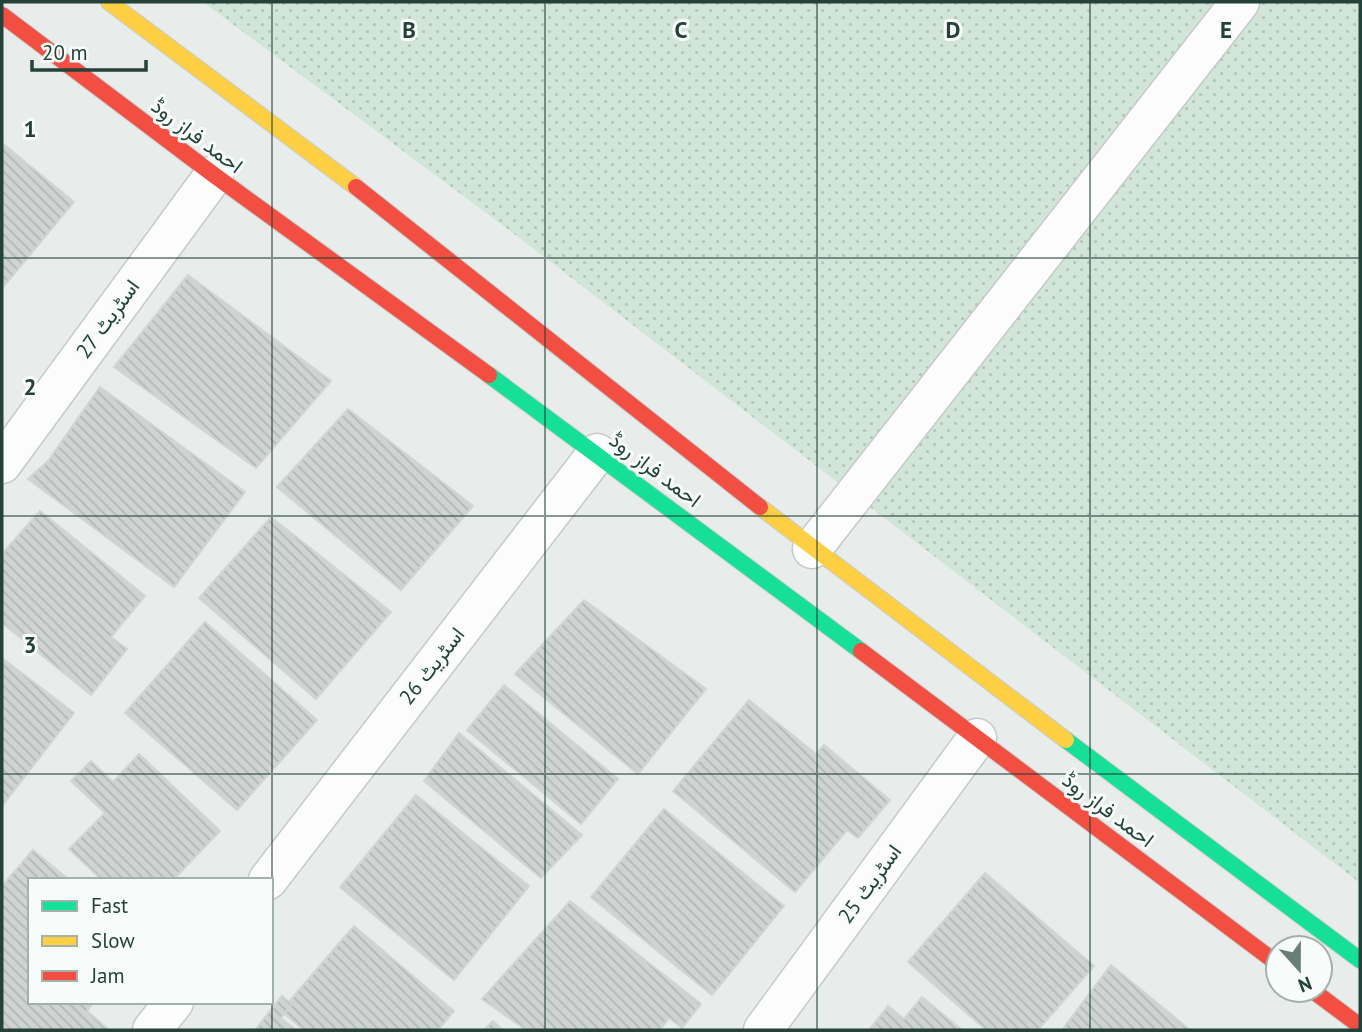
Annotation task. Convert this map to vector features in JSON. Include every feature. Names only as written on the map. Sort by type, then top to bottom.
[{"type":"main road","name":"احمد فراز روڈ","points":[[109,2],[369,197],[904,625],[1360,960]]},
{"type":"main road","name":"احمد فراز روڈ","points":[[2,15],[214,175],[879,657],[977,738],[1264,953]]},
{"type":"main road","points":[[1331,1004],[1360,1026]]},
{"type":"street","points":[[812,549],[1240,2]]},
{"type":"street","name":"اسٹریٹ 27","points":[[2,464],[214,175]]},
{"type":"street","name":"اسٹریٹ 26","points":[[270,878],[597,453]]},
{"type":"street","name":"اسٹریٹ 25","points":[[763,1030],[977,738]]},
{"type":"street","points":[[152,1030],[172,1004]]},
{"type":"green space","points":[[203,2],[1360,2],[1360,883],[509,230]]},
{"type":"building","points":[[2,143],[74,202],[4,286],[2,284]]},
{"type":"building","points":[[188,275],[331,381],[256,468],[114,367]]},
{"type":"building","points":[[100,387],[245,492],[174,587],[28,479],[48,461]]},
{"type":"building","points":[[348,409],[473,506],[401,590],[277,487]]},
{"type":"building","points":[[40,511],[145,596],[111,637],[127,649],[91,695],[2,623],[2,554]]},
{"type":"building","points":[[271,517],[391,612],[316,699],[199,598]]},
{"type":"building","points":[[584,600],[706,689],[638,774],[515,674]]},
{"type":"building","points":[[205,622],[317,720],[237,810],[125,713]]},
{"type":"building","points":[[2,658],[74,713],[2,806]]},
{"type":"building","points":[[504,685],[618,779],[581,824],[467,730]]},
{"type":"building","points":[[749,700],[816,754],[824,745],[890,800],[858,838],[847,830],[795,892],[673,791]]},
{"type":"building","points":[[459,733],[582,835],[541,878],[424,781]]},
{"type":"building","points":[[139,754],[220,831],[175,878],[100,878],[69,849],[105,813],[71,781],[91,761],[113,782]]},
{"type":"building","points":[[416,795],[529,886],[454,980],[340,887]]},
{"type":"building","points":[[664,809],[784,906],[712,995],[591,897]]},
{"type":"building","points":[[33,850],[67,878],[28,878],[28,1004],[92,1004],[87,1011],[109,1030],[2,1030],[2,886]]},
{"type":"building","points":[[985,873],[1094,966],[1038,1030],[986,1030],[908,962]]},
{"type":"building","points":[[570,901],[701,1004],[682,1028],[669,1018],[660,1030],[526,1030],[482,999]]},
{"type":"building","points":[[354,926],[454,1011],[438,1030],[304,1030],[281,1011]]},
{"type":"building","points":[[1111,965],[1190,1030],[1062,1030]]},
{"type":"building","points":[[282,996],[292,1004],[281,1018],[296,1030],[255,1030]]},
{"type":"building","points":[[922,997],[962,1030],[869,1030],[888,1006],[904,1019]]},
{"type":"building","points":[[493,1021],[503,1030],[484,1030]]},
{"type":"traffic: fast","points":[[489,375],[861,651]]},
{"type":"traffic: fast","points":[[1066,740],[1360,960]]},
{"type":"traffic: slow","points":[[109,2],[356,187]]},
{"type":"traffic: slow","points":[[760,507],[1066,740]]},
{"type":"traffic: jam","points":[[2,15],[214,175],[489,375]]},
{"type":"traffic: jam","points":[[356,187],[760,507]]},
{"type":"traffic: jam","points":[[861,651],[1264,953]]},
{"type":"traffic: jam","points":[[1331,1004],[1360,1026]]}]
